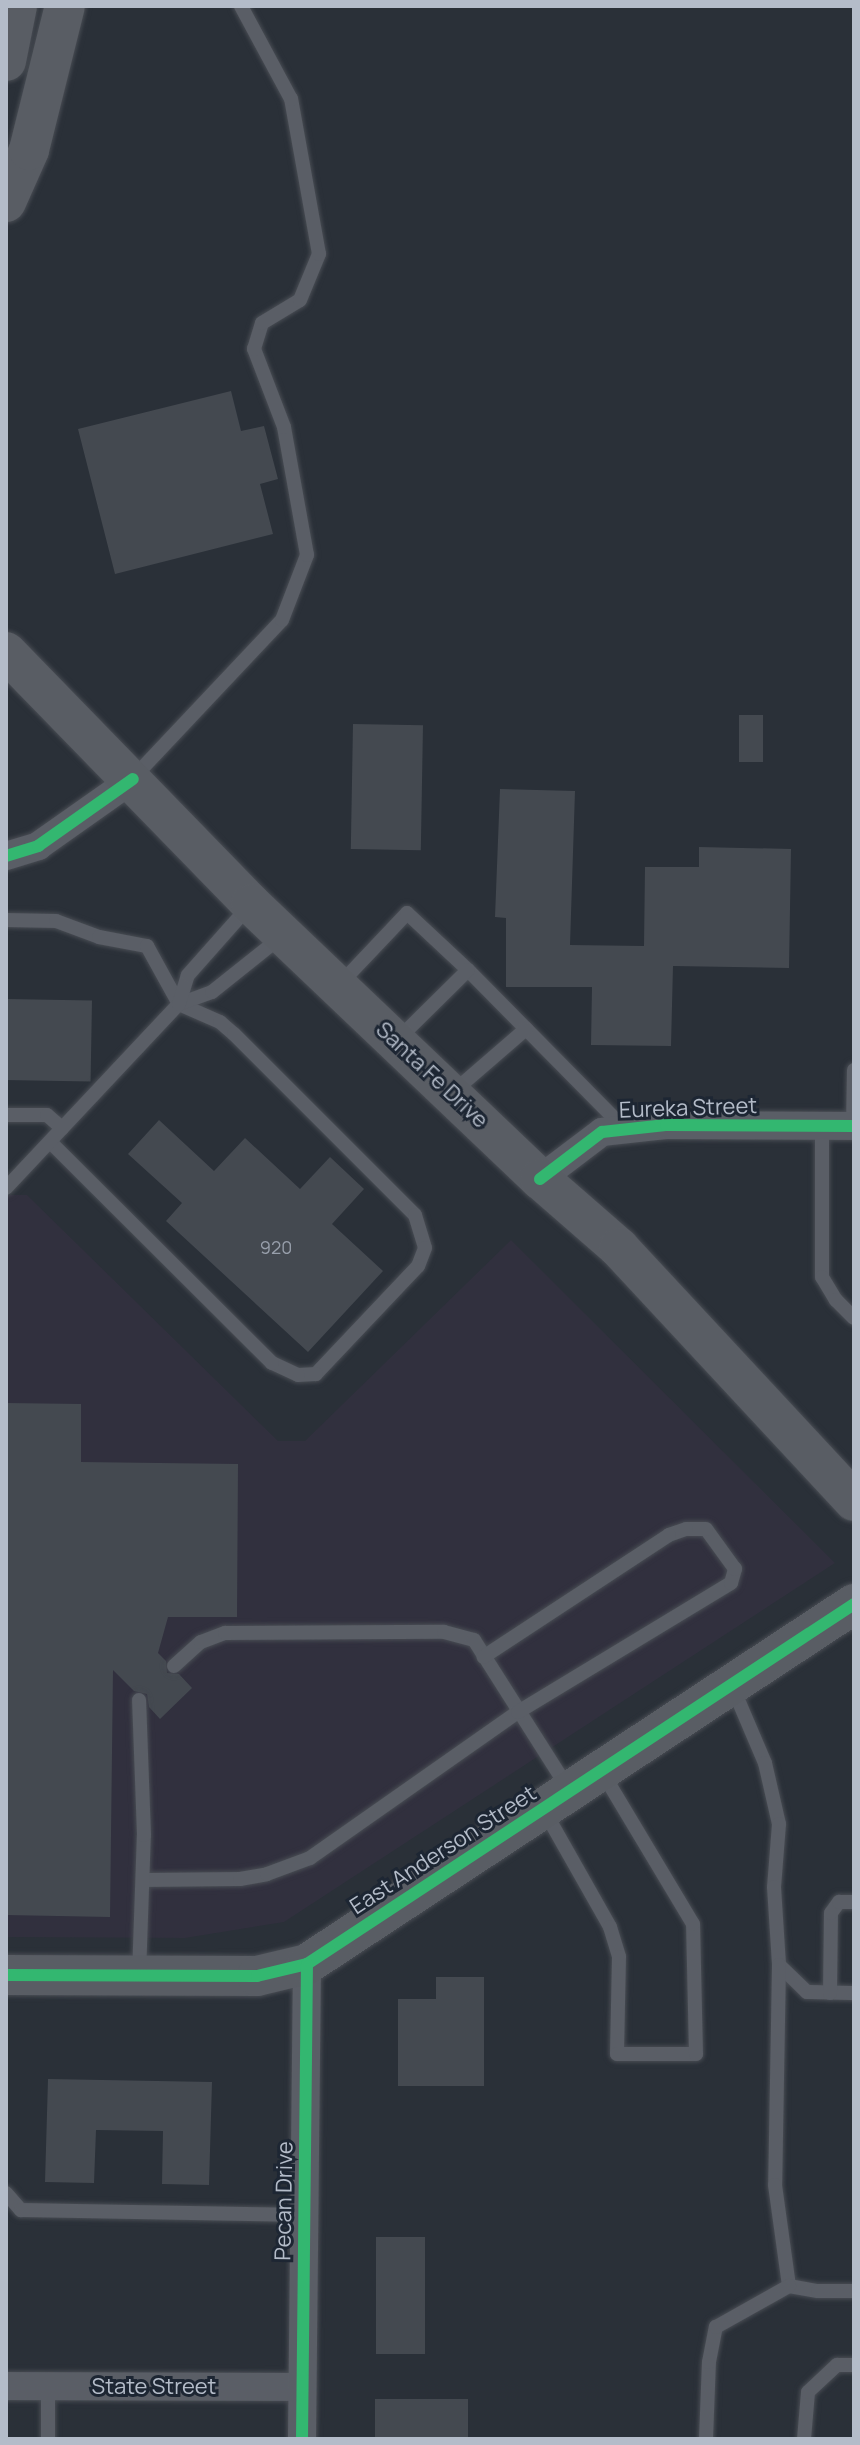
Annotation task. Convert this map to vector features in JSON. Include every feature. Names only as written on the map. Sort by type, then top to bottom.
[{"type":"main road","points":[[6,61],[17,6]]},
{"type":"main road","points":[[6,202],[29,150],[65,6]]},
{"type":"main road","name":"Santa Fe Drive","points":[[6,652],[133,779],[251,904],[540,1179],[619,1248],[847,1487]]},
{"type":"main road","name":"East Anderson Street","points":[[6,1975],[257,1976],[307,1964],[854,1604]]},
{"type":"street","points":[[6,856],[38,846],[133,779]]},
{"type":"street","name":"Eureka Street","points":[[540,1179],[602,1132],[666,1125],[853,1126]]},
{"type":"street","name":"Pecan Drive","points":[[302,2439],[307,1964]]},
{"type":"street","name":"State Street","points":[[6,2386],[302,2387]]},
{"type":"lane","points":[[133,779],[282,620],[307,555],[284,427],[254,349],[262,323],[300,300],[319,254],[291,99],[241,6]]},
{"type":"lane","points":[[6,1202],[6,1188],[179,1004],[188,975],[251,904]]},
{"type":"lane","points":[[338,986],[407,913],[468,970],[625,1129]]},
{"type":"lane","points":[[6,920],[56,921],[99,937],[147,946],[179,1004],[220,1022],[234,1034],[415,1215],[425,1248],[418,1266],[316,1374],[298,1375],[272,1363],[50,1142]]},
{"type":"lane","points":[[179,1004],[212,992],[283,935]]},
{"type":"lane","points":[[396,1041],[468,970]]},
{"type":"lane","points":[[451,1093],[526,1029]]},
{"type":"lane","points":[[853,1126],[854,1070]]},
{"type":"lane","points":[[6,1115],[47,1115],[62,1128]]},
{"type":"lane","points":[[822,1126],[822,1277],[836,1300],[854,1318]]},
{"type":"lane","points":[[143,1880],[240,1879],[267,1874],[310,1858],[518,1712],[731,1583],[735,1569],[706,1529],[686,1529],[669,1535],[483,1657]]},
{"type":"lane","points":[[174,1666],[201,1642],[225,1633],[444,1632],[474,1640],[571,1790],[693,1924],[696,2054],[617,2054],[619,1957],[571,1790]]},
{"type":"lane","points":[[731,1684],[765,1763],[779,1824],[774,1887],[779,1965],[775,2185],[789,2286]]},
{"type":"lane","points":[[139,1700],[143,1880],[139,1975]]},
{"type":"lane","points":[[830,1993],[831,1913],[839,1902],[854,1902]]},
{"type":"lane","points":[[779,1965],[807,1992],[854,1993]]},
{"type":"lane","points":[[6,2193],[21,2210],[304,2215]]},
{"type":"lane","points":[[706,2439],[709,2362],[716,2327],[789,2286],[854,2291]]},
{"type":"lane","points":[[804,2439],[808,2392],[837,2365],[854,2365]]},
{"type":"lane","points":[[48,2387],[48,2439]]},
{"type":"shaded area","points":[[6,1195],[27,1195],[278,1441],[305,1441],[511,1240],[835,1563],[284,1922],[185,1938],[6,1937]]},
{"type":"building","points":[[231,391],[241,431],[264,426],[278,479],[260,484],[273,534],[115,574],[78,429]]},
{"type":"building","points":[[739,715],[763,715],[763,762],[739,762]]},
{"type":"building","points":[[353,724],[423,725],[421,850],[351,849]]},
{"type":"building","points":[[500,789],[575,791],[570,945],[644,946],[645,867],[699,867],[699,847],[791,849],[789,968],[673,966],[671,1046],[591,1045],[592,987],[506,987],[506,918],[495,917]]},
{"type":"building","points":[[6,999],[92,1001],[91,1081],[6,1080]]},
{"type":"building","points":[[159,1120],[214,1171],[245,1138],[300,1189],[330,1157],[364,1189],[332,1224],[383,1271],[308,1352],[166,1221],[182,1203],[128,1154]]},
{"type":"building","points":[[6,1403],[81,1404],[81,1462],[238,1464],[237,1617],[168,1617],[158,1653],[166,1661],[167,1673],[179,1674],[192,1688],[160,1719],[149,1707],[147,1694],[134,1691],[113,1670],[110,1917],[6,1915]]},
{"type":"building","points":[[436,1977],[484,1977],[484,2086],[398,2086],[398,1999],[436,1999]]},
{"type":"building","points":[[48,2079],[212,2082],[209,2185],[162,2184],[163,2131],[96,2130],[94,2183],[45,2182]]},
{"type":"building","points":[[376,2237],[425,2237],[425,2354],[376,2354]]},
{"type":"building","points":[[375,2399],[468,2399],[468,2439],[375,2439]]},
{"type":"cycle path","points":[[6,856],[38,846],[133,779]]},
{"type":"cycle path","points":[[540,1179],[602,1132],[666,1125],[854,1126]]},
{"type":"cycle path","points":[[6,1975],[257,1976],[307,1964],[854,1604]]},
{"type":"cycle path","points":[[302,2439],[307,1964]]}]
